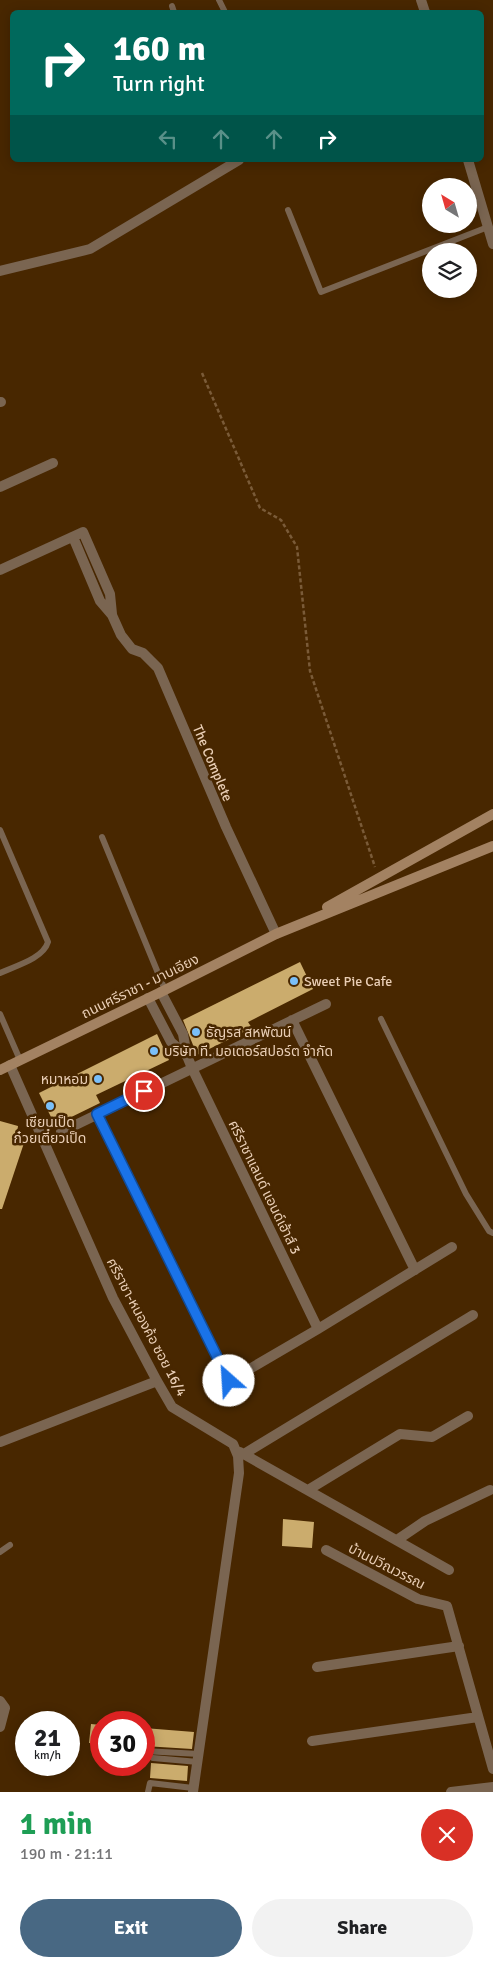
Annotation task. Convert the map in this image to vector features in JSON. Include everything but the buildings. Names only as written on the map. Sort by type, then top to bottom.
[{"type":"main road","name":"ถนนศรีราชา - มาบเอียง","points":[[291,927],[493,814]]},
{"type":"main road","name":"ถนนศรีราชา - มาบเอียง","points":[[0,1070],[291,927],[493,846]]},
{"type":"street","points":[[0,271],[90,249],[237,162]]},
{"type":"street","points":[[469,162],[493,244]]},
{"type":"street","points":[[0,487],[53,463]]},
{"type":"street","name":"The Complete","points":[[0,570],[84,532],[110,594],[112,615]]},
{"type":"street","name":"The Complete","points":[[73,537],[100,601],[112,615],[121,635],[132,649],[143,653],[158,668],[226,827],[276,934]]},
{"type":"street","name":"ศรีราชาแลนด์ แอนด์เฮ้าส์ 3","points":[[163,991],[183,1034],[187,1056],[192,1068],[318,1329]]},
{"type":"street","name":"ศรีราชาแลนด์ แอนด์เฮ้าส์ 3","points":[[148,998],[171,1042],[187,1056]]},
{"type":"street","points":[[61,1132],[326,1004]]},
{"type":"street","points":[[292,1020],[415,1270]]},
{"type":"street","name":"ศรีราชา-หนองค้อ ซอย 16/4","points":[[10,1065],[113,1298],[172,1407],[232,1444],[239,1452],[449,1570]]},
{"type":"street","points":[[97,1114],[229,1381],[452,1248]]},
{"type":"street","points":[[193,1790],[240,1473],[239,1452],[473,1315]]},
{"type":"street","points":[[0,1442],[157,1381]]},
{"type":"street","points":[[308,1490],[400,1434],[432,1437],[468,1416]]},
{"type":"street","points":[[397,1540],[424,1521],[490,1490]]},
{"type":"street","name":"บ้านปวีณวรรณ","points":[[326,1550],[418,1599],[447,1606],[493,1769]]},
{"type":"street","points":[[317,1667],[459,1646]]},
{"type":"street","points":[[0,1701],[5,1708],[0,1727]]},
{"type":"street","points":[[312,1741],[478,1717]]},
{"type":"street","points":[[451,1792],[493,1787]]},
{"type":"lane","points":[[288,210],[321,292],[488,227]]},
{"type":"lane","points":[[0,830],[48,942],[46,949],[36,956],[0,973]]},
{"type":"lane","points":[[102,838],[163,991]]},
{"type":"lane","points":[[0,1014],[20,1060]]},
{"type":"lane","points":[[381,1019],[466,1194],[489,1230],[493,1233]]},
{"type":"lane","points":[[0,1552],[10,1545]]},
{"type":"lane","points":[[155,1752],[198,1758]]},
{"type":"lane","points":[[155,1758],[198,1758]]},
{"type":"lane","points":[[148,1792],[150,1783],[193,1790]]},
{"type":"path","points":[[202,373],[260,508],[281,520],[297,547],[310,671],[378,878]]},
{"type":"place","name":"Sweet Pie Cafe","points":[[294,981]]},
{"type":"place","name":"ธัญรส สหพัฒน์","points":[[196,1032]]},
{"type":"place","name":"บริษัท ที. มอเตอร์สปอร์ต จำกัด","points":[[154,1051]]},
{"type":"place","name":"หมาหอม","points":[[98,1079]]},
{"type":"place","name":"เซียนเป็ด ก๋วยเตี๋ยวเป็ด","points":[[50,1106]]},
{"type":"route","points":[[144,1091],[97,1114],[229,1381]]}]
